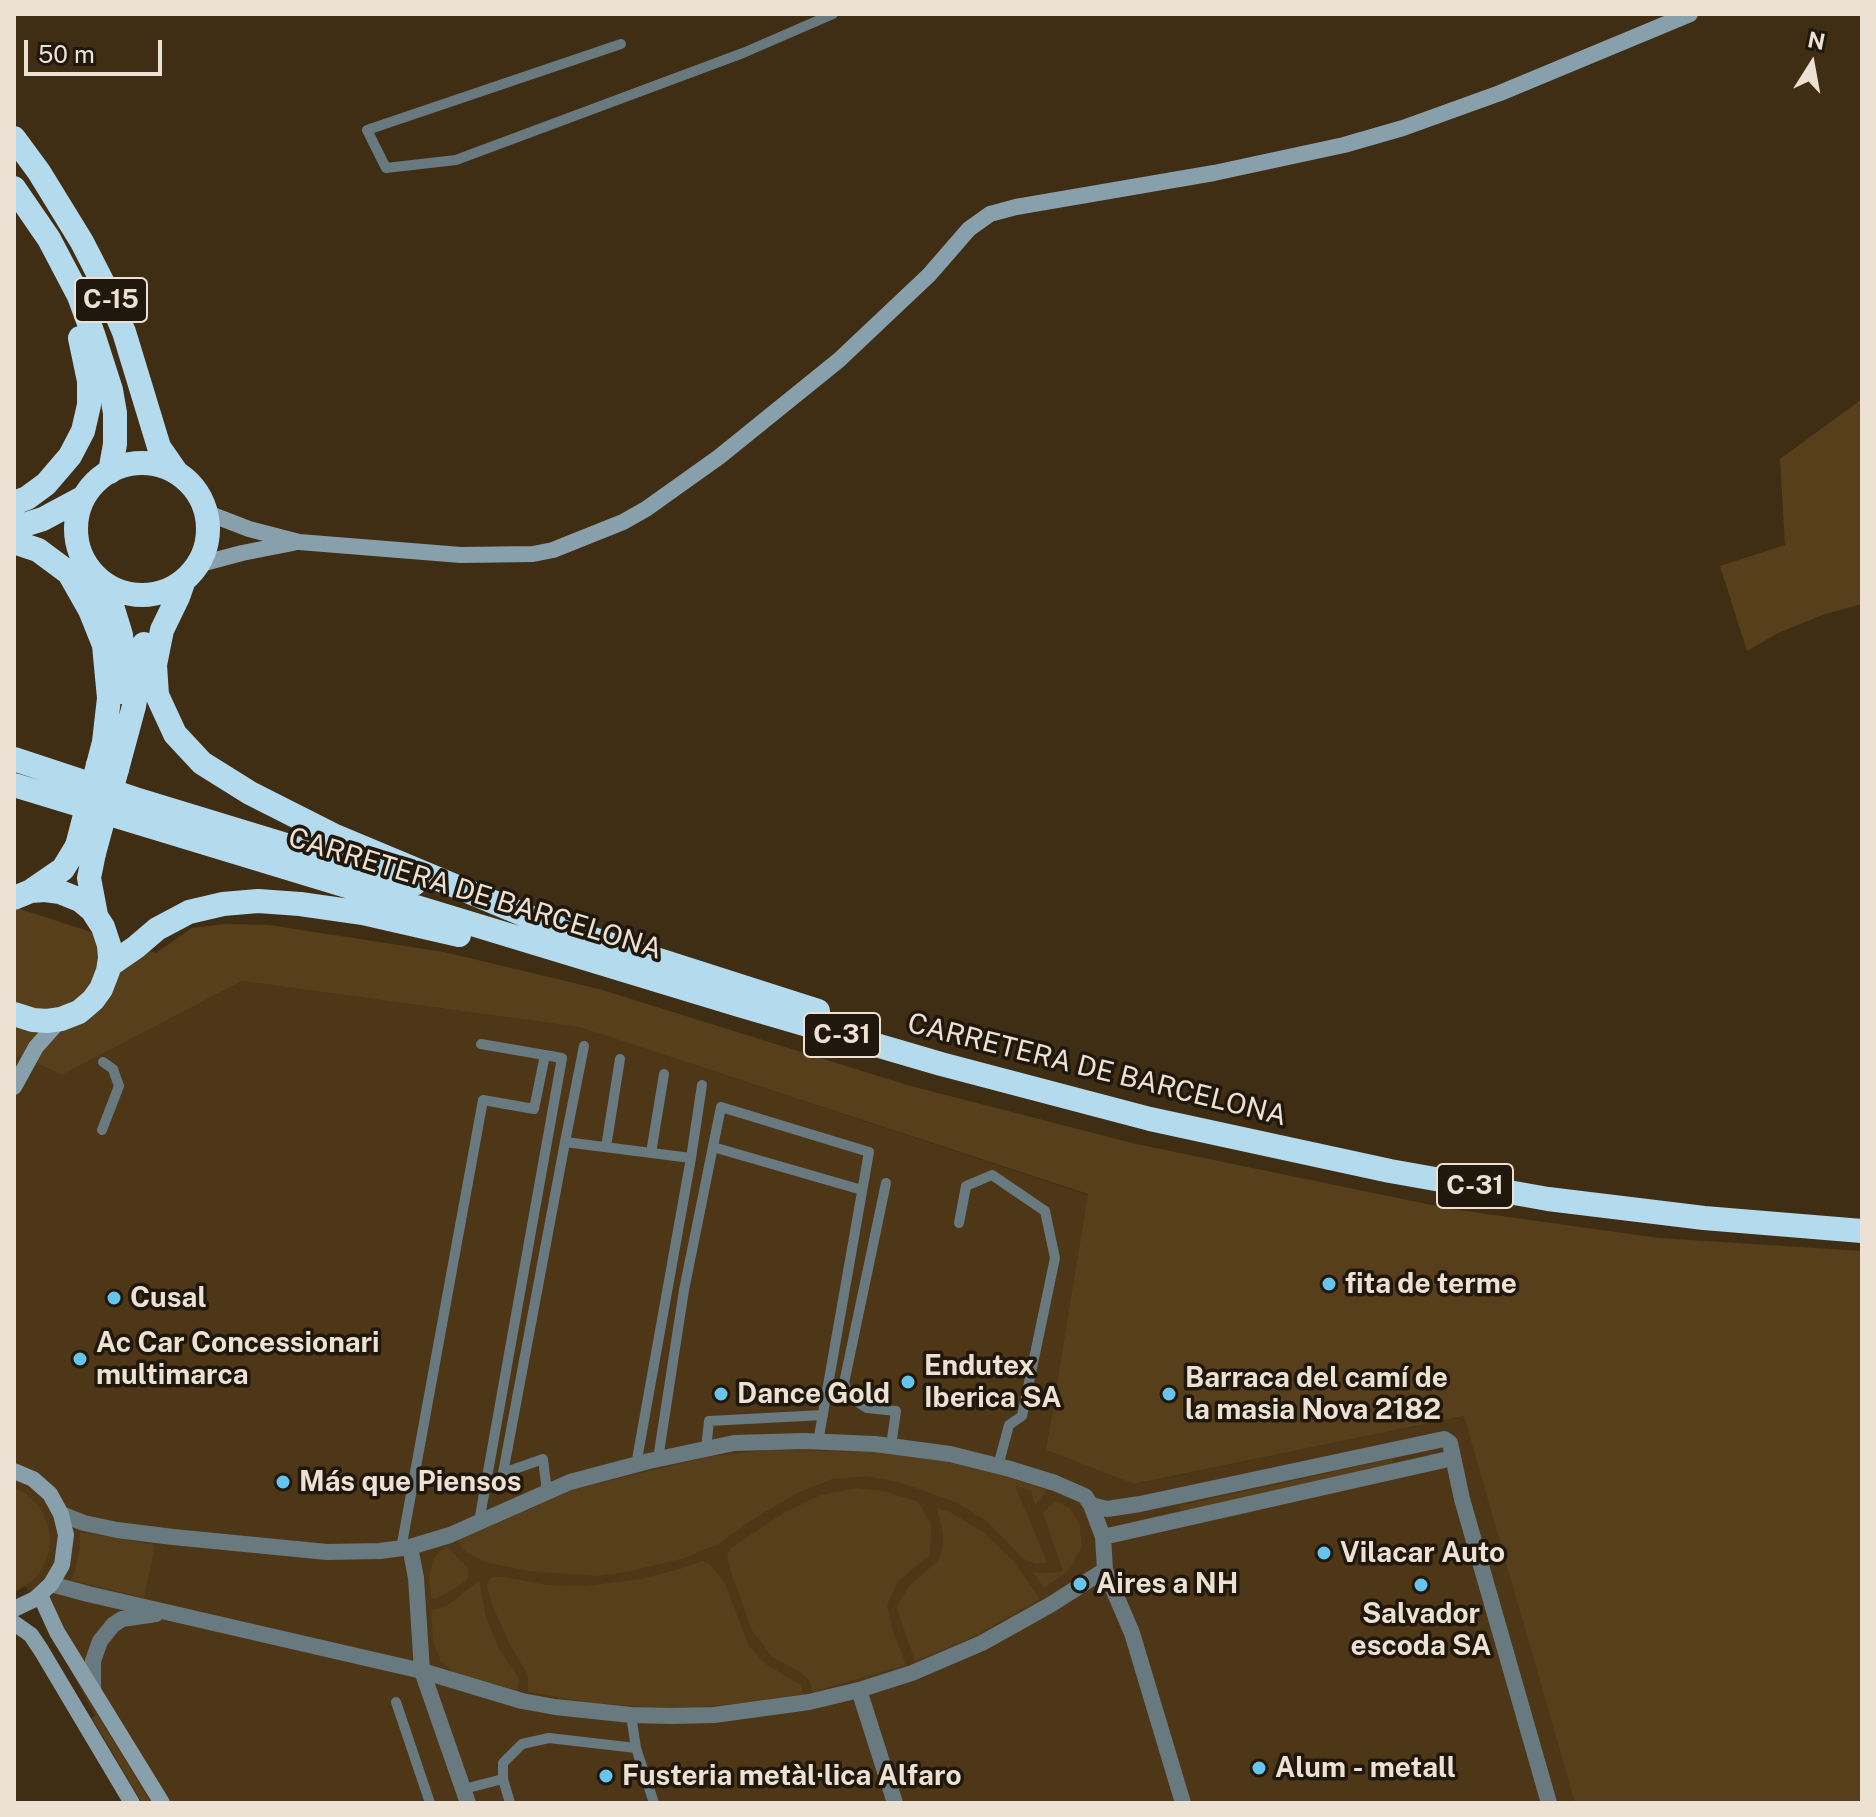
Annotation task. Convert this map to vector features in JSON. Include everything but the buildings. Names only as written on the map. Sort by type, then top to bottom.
[{"type":"highway","name":"C-15","points":[[14,138],[82,242],[104,285],[124,332],[159,447],[195,491],[205,512]]},
{"type":"highway","name":"C-15","points":[[14,188],[49,239],[79,296],[111,390],[115,444],[110,472]]},
{"type":"highway","points":[[14,503],[46,484],[70,456],[83,431],[89,405],[89,381],[79,332],[79,296]]},
{"type":"highway","points":[[14,1014],[40,1021],[61,1019],[79,1012],[93,1000],[104,983],[110,965],[108,939],[96,915],[85,849],[123,685],[123,656],[117,617],[99,579],[85,562],[77,539],[76,520],[84,497],[98,480],[110,472],[130,464],[145,463],[179,475]]},
{"type":"highway","points":[[14,525],[43,519],[84,497]]},
{"type":"highway","points":[[106,759],[134,706],[144,639],[150,620],[205,549],[205,512]]},
{"type":"highway","points":[[14,542],[38,550],[69,573],[90,610],[104,645],[108,678],[106,759]]},
{"type":"highway","points":[[99,579],[114,589],[148,595],[182,578]]},
{"type":"highway","points":[[182,578],[178,597],[162,630],[155,665],[157,695],[175,734],[202,763],[250,793],[333,835],[546,924],[873,1028],[1133,1103],[1140,1117]]},
{"type":"highway","points":[[14,759],[455,897],[517,912]]},
{"type":"highway","name":"CARRETERA DE BARCELONA","points":[[14,785],[941,1064],[1140,1117],[1390,1171],[1548,1199],[1704,1218],[1862,1231]]},
{"type":"highway","points":[[22,894],[63,869],[85,849]]},
{"type":"highway","points":[[22,894],[45,890],[67,894],[80,900],[96,915]]},
{"type":"highway","points":[[110,965],[157,929],[189,912],[223,904],[258,901],[363,913],[522,951],[545,946]]},
{"type":"street","points":[[205,512],[249,529],[299,542],[461,555],[533,554],[553,550],[621,523],[719,457],[839,360],[929,275],[969,229],[990,214],[1214,173],[1344,145],[1403,128],[1500,93],[1690,14]]},
{"type":"street","points":[[182,578],[242,553],[299,542]]},
{"type":"street","points":[[14,1087],[36,1047],[61,1019]]},
{"type":"street","points":[[1091,1505],[1107,1509],[1140,1504],[1444,1439],[1450,1443],[1462,1499],[1549,1803]]},
{"type":"street","points":[[61,1514],[117,1530],[233,1544],[327,1552],[380,1551],[406,1548],[450,1535],[570,1482],[734,1443],[818,1442],[891,1446],[950,1454],[998,1466],[1055,1483],[1085,1496],[1091,1505],[1103,1537],[1105,1570],[1132,1633],[1183,1803]]},
{"type":"street","points":[[1103,1537],[1453,1458]]},
{"type":"street","points":[[14,1471],[45,1488],[61,1514],[66,1535],[62,1565],[46,1590],[14,1609]]},
{"type":"street","points":[[406,1548],[416,1578],[422,1671],[466,1796]]},
{"type":"street","points":[[46,1590],[78,1592],[422,1671],[522,1701],[631,1715],[714,1715],[809,1702],[912,1673],[982,1643],[1105,1570]]},
{"type":"street","points":[[46,1590],[57,1632],[162,1803]]},
{"type":"street","points":[[93,1690],[93,1661],[100,1641],[113,1625],[122,1619],[166,1612]]},
{"type":"street","points":[[14,1623],[31,1635],[41,1650],[132,1803]]},
{"type":"street","points":[[859,1690],[895,1803]]},
{"type":"lane","points":[[621,44],[367,130],[386,168],[456,160],[743,53],[833,14]]},
{"type":"lane","points":[[479,1522],[562,1058],[481,1044]]},
{"type":"lane","points":[[547,1492],[543,1459],[503,1473],[584,1046]]},
{"type":"lane","points":[[406,1548],[483,1100],[534,1109],[545,1055]]},
{"type":"lane","points":[[606,1147],[620,1059]]},
{"type":"lane","points":[[102,1130],[119,1086],[113,1069],[103,1062]]},
{"type":"lane","points":[[651,1153],[664,1074]]},
{"type":"lane","points":[[636,1465],[702,1085]]},
{"type":"lane","points":[[658,1459],[684,1290],[721,1107],[869,1152],[818,1442]]},
{"type":"lane","points":[[565,1142],[691,1158]]},
{"type":"lane","points":[[713,1147],[862,1190]]},
{"type":"lane","points":[[959,1223],[966,1186],[992,1175],[1045,1211],[1055,1258],[1022,1416],[1009,1425],[998,1466]]},
{"type":"lane","points":[[886,1183],[844,1383],[850,1397],[867,1408],[896,1411],[891,1446]]},
{"type":"lane","points":[[706,1449],[709,1421],[823,1415]]},
{"type":"lane","points":[[396,1702],[430,1803]]},
{"type":"lane","points":[[631,1715],[636,1748],[654,1803]]},
{"type":"lane","points":[[510,1803],[503,1779],[503,1763],[522,1744],[549,1738],[636,1748]]},
{"type":"lane","points":[[466,1796],[503,1779]]},
{"type":"shaded area","points":[[1862,399],[1862,604],[1825,614],[1778,633],[1747,651],[1720,566],[1785,545],[1780,459]]},
{"type":"shaded area","points":[[14,907],[156,953],[192,928],[225,924],[269,925],[444,952],[599,989],[907,1085],[1136,1144],[1451,1209],[1659,1238],[1862,1251],[1862,1803],[1575,1803],[1464,1416],[1134,1484],[1046,1450],[1088,1194],[579,1027],[242,981],[62,1075],[19,1055],[14,1063]]},
{"type":"shaded area","points":[[242,981],[579,1027],[1088,1195],[1046,1450],[1135,1484],[1465,1416],[1575,1803],[147,1803],[94,1714],[14,1565],[14,1053],[62,1075]]},
{"type":"shaded area","points":[[768,1450],[876,1452],[947,1462],[1047,1490],[1035,1505],[1031,1490],[1015,1486],[1047,1562],[1036,1564],[1022,1558],[987,1521],[955,1502],[902,1483],[867,1476],[832,1479],[800,1492],[761,1514],[718,1544],[685,1558],[626,1572],[596,1576],[529,1571],[488,1563],[466,1552],[457,1541],[575,1489],[707,1457]]},
{"type":"shaded area","points":[[1392,1459],[1393,1464],[1181,1511],[1179,1506]]},
{"type":"shaded area","points":[[14,1488],[36,1503],[43,1513],[50,1539],[45,1563],[38,1575],[14,1592]]},
{"type":"shaded area","points":[[856,1488],[883,1491],[917,1501],[931,1523],[930,1555],[898,1581],[887,1605],[893,1632],[906,1665],[812,1692],[810,1681],[771,1656],[752,1630],[727,1555],[731,1548],[782,1514],[821,1495]]},
{"type":"shaded area","points":[[1055,1501],[1070,1508],[1080,1525],[1082,1547],[1067,1572],[1044,1588],[1034,1573],[1063,1571],[1043,1513]]},
{"type":"shaded area","points":[[937,1508],[982,1531],[1013,1561],[1040,1599],[971,1638],[915,1661],[896,1606],[911,1584],[939,1560],[943,1533]]},
{"type":"shaded area","points":[[80,1532],[155,1545],[144,1598],[71,1580],[80,1547]]},
{"type":"shaded area","points":[[447,1546],[469,1569],[468,1579],[437,1598],[431,1598],[429,1578],[433,1560]]},
{"type":"shaded area","points":[[702,1561],[710,1564],[725,1584],[749,1646],[764,1663],[801,1685],[803,1694],[678,1709],[591,1703],[528,1692],[528,1675],[494,1609],[487,1586],[492,1577],[547,1585],[585,1586],[641,1579]]},
{"type":"shaded area","points":[[479,1581],[486,1617],[499,1649],[519,1679],[517,1690],[454,1673],[441,1661],[433,1641],[431,1610],[445,1607]]},
{"type":"shaded area","points":[[97,1715],[151,1803],[142,1803],[92,1718]]},
{"type":"place","name":"fita de terme","points":[[1329,1284]]},
{"type":"place","name":"Cusal","points":[[114,1298]]},
{"type":"place","name":"Ac Car Concessionari multimarca","points":[[80,1359]]},
{"type":"place","name":"Endutex Iberica SA","points":[[908,1382]]},
{"type":"place","name":"Dance Gold","points":[[721,1394]]},
{"type":"place","name":"Barraca del camí de la masia Nova 2182","points":[[1169,1394]]},
{"type":"place","name":"Más que Piensos","points":[[283,1482]]},
{"type":"place","name":"Vilacar Auto","points":[[1324,1553]]},
{"type":"place","name":"Aires a NH","points":[[1080,1584]]},
{"type":"place","name":"Salvador escoda SA","points":[[1421,1585]]},
{"type":"place","name":"Alum - metall","points":[[1259,1768]]},
{"type":"place","name":"Fusteria metàl·lica Alfaro","points":[[606,1776]]}]
